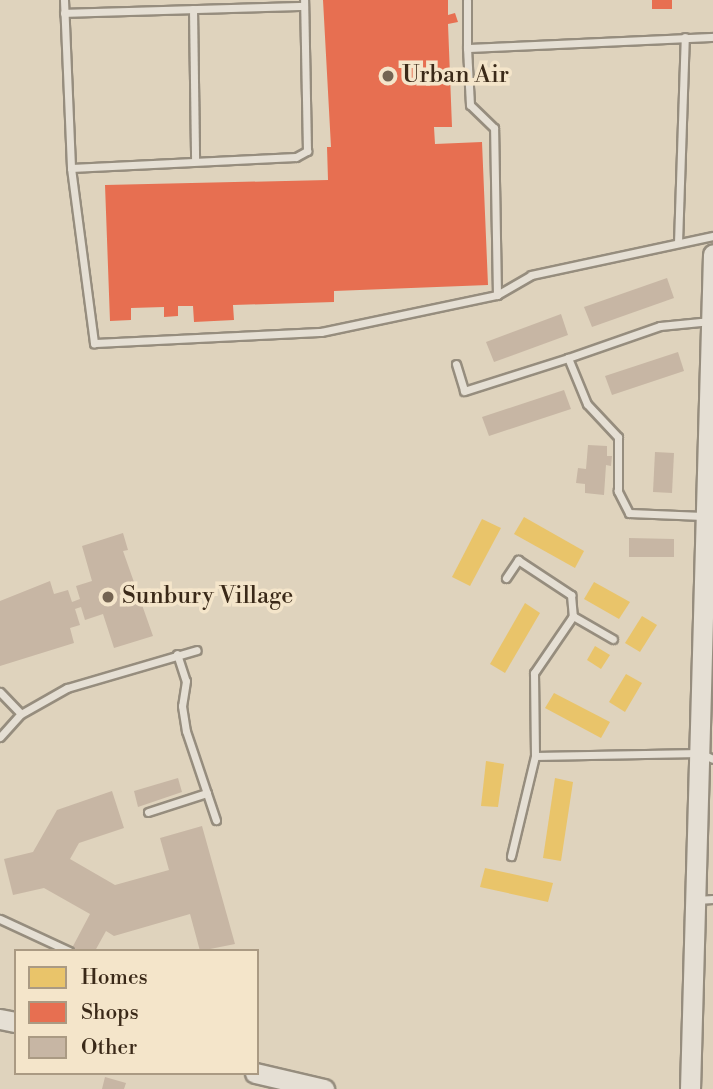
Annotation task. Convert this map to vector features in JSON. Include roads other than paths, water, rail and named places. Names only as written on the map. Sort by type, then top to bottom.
[{"type":"main road","points":[[690,1089],[704,900],[707,516],[713,254]]},
{"type":"main road","points":[[259,1074],[324,1089]]},
{"type":"lane","points":[[64,0],[71,167],[94,342],[321,332],[497,295],[531,275],[713,236]]},
{"type":"lane","points":[[467,0],[470,105],[494,128],[497,295]]},
{"type":"lane","points":[[64,13],[304,3],[310,142],[307,151],[296,157],[71,167]]},
{"type":"lane","points":[[193,9],[195,160]]},
{"type":"lane","points":[[678,243],[685,37]]},
{"type":"lane","points":[[467,48],[713,37]]},
{"type":"lane","points":[[456,364],[464,391],[660,326],[711,321]]},
{"type":"lane","points":[[568,358],[587,404],[618,437],[618,491],[629,513],[707,516]]},
{"type":"lane","points":[[506,578],[517,560],[572,596],[573,616],[534,673],[535,756],[511,856]]},
{"type":"lane","points":[[573,616],[614,639]]},
{"type":"lane","points":[[0,737],[21,714],[67,688],[197,650]]},
{"type":"lane","points":[[177,654],[186,681],[181,706],[186,731],[216,820]]},
{"type":"lane","points":[[0,692],[21,714]]},
{"type":"lane","points":[[535,756],[707,756]]},
{"type":"lane","points":[[148,812],[207,793]]},
{"type":"lane","points":[[0,919],[65,949]]},
{"type":"place","name":"Urban Air","points":[[388,76]]},
{"type":"place","name":"Sunbury Village","points":[[108,597]]}]
